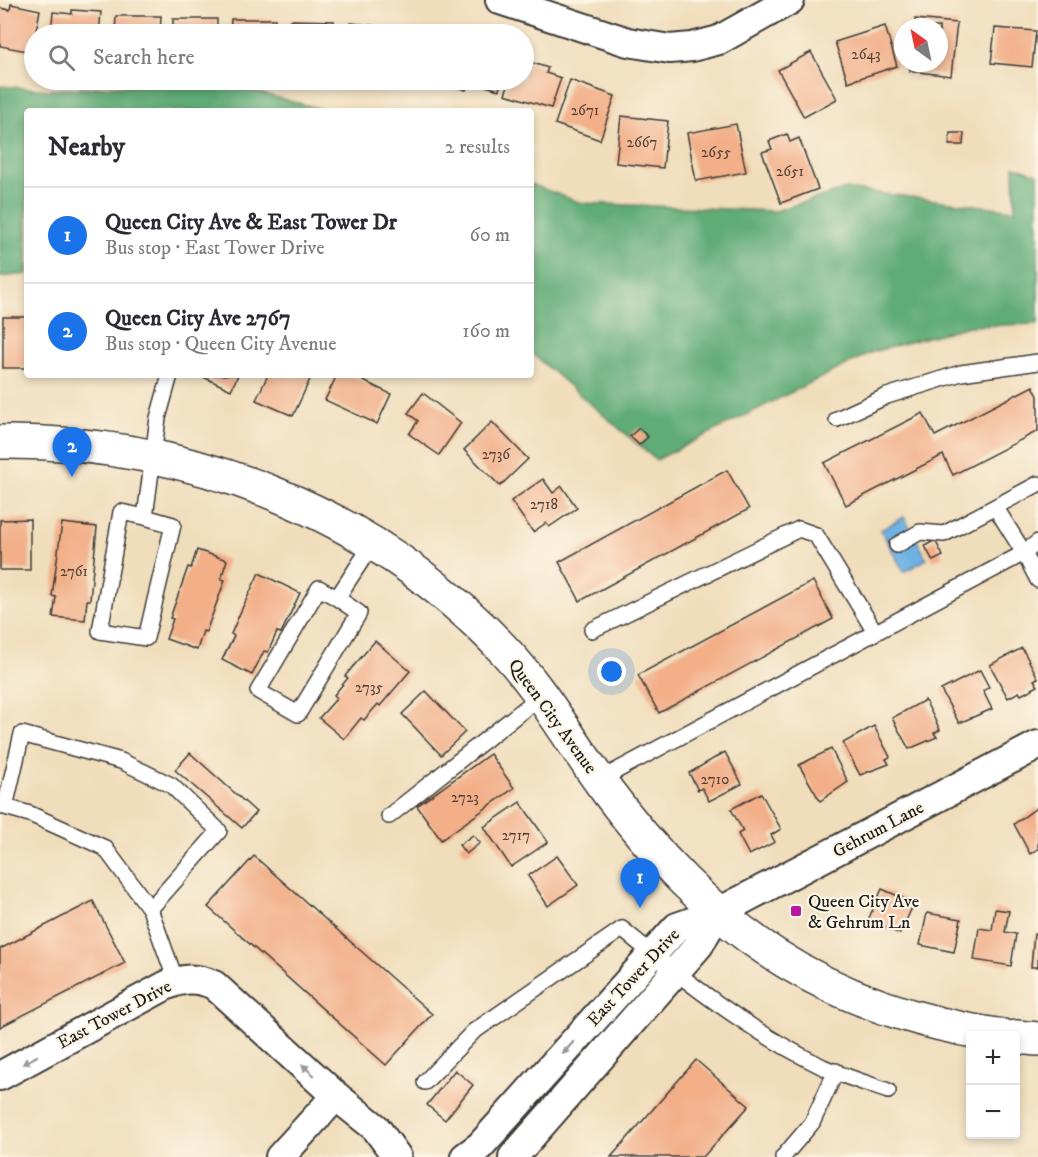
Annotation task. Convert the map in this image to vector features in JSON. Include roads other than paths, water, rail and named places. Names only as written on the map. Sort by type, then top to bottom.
[{"type":"main road","name":"Queen City Avenue","points":[[0,442],[59,443],[126,450],[154,456],[248,482],[291,500],[373,543],[421,574],[465,611],[506,652],[542,695],[599,780],[638,831],[685,884],[751,941],[832,988],[904,1013],[984,1031]]},
{"type":"main road","points":[[1020,1037],[1038,1039]]},
{"type":"street","points":[[500,0],[628,42],[670,49],[692,47],[719,40],[790,0]]},
{"type":"street","name":"Gehrum Lane","points":[[717,913],[1038,745]]},
{"type":"street","name":"East Tower Drive","points":[[465,1157],[480,1146],[677,927],[717,913]]},
{"type":"street","name":"East Tower Drive","points":[[513,1157],[699,945],[717,913]]},
{"type":"street","name":"East Tower Drive","points":[[0,1076],[176,981],[196,979],[214,985],[336,1096],[376,1128],[397,1157]]},
{"type":"street","points":[[280,1157],[336,1096]]},
{"type":"lane","points":[[837,419],[887,396],[962,373],[1038,362]]},
{"type":"lane","points":[[145,518],[158,418],[169,378]]},
{"type":"lane","points":[[897,545],[920,532],[944,534],[1038,484]]},
{"type":"lane","points":[[996,508],[1038,580]]},
{"type":"lane","points":[[121,512],[145,518],[173,525],[146,638],[100,630],[121,512]]},
{"type":"lane","points":[[592,630],[799,529],[816,535],[875,632]]},
{"type":"lane","points":[[599,780],[1024,553],[1038,542]]},
{"type":"lane","points":[[336,598],[373,543]]},
{"type":"lane","points":[[319,588],[336,598],[359,613],[298,714],[258,691],[319,588]]},
{"type":"lane","points":[[389,816],[542,695]]},
{"type":"lane","points":[[150,909],[219,831],[171,785],[121,761],[22,734],[5,807],[30,814],[105,848],[150,909],[176,981]]},
{"type":"lane","points":[[424,1082],[473,1032],[622,929],[674,973],[738,1019],[836,1071],[888,1091]]},
{"type":"lane","points":[[617,993],[639,1013]]},
{"type":"lane","points":[[783,1157],[812,1124],[836,1071]]},
{"type":"water","points":[[904,517],[927,559],[904,572],[881,530]]},
{"type":"place","name":"Queen City Ave 2767","points":[[72,477]]},
{"type":"place","name":"Queen City Ave & East Tower Dr","points":[[640,908]]},
{"type":"place","name":"Queen City Ave & Gehrum Ln","points":[[796,911]]}]
